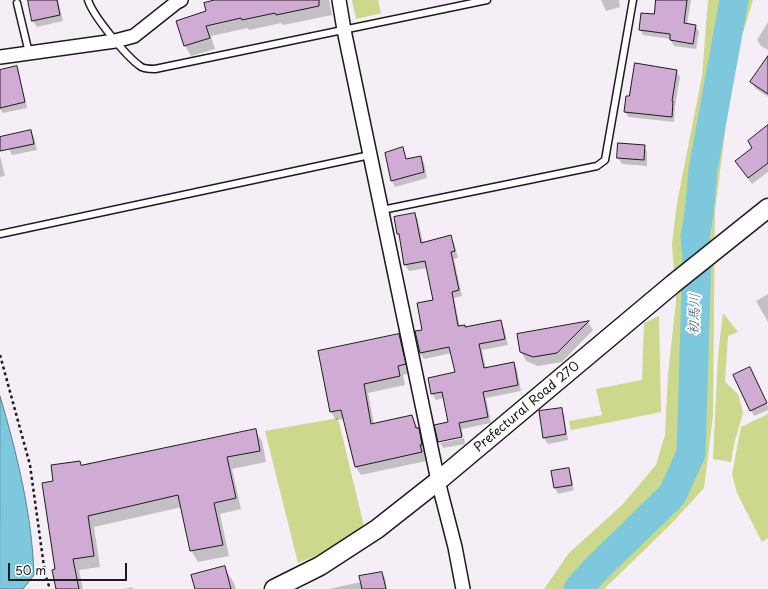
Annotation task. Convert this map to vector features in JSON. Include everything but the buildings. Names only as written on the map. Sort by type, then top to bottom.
[{"type":"main road","name":"Prefectural Road 270","points":[[274,589],[320,566],[377,529],[438,481],[673,284],[768,208]]},
{"type":"street","points":[[0,57],[115,41],[134,36],[181,0]]},
{"type":"street","points":[[339,0],[438,481],[455,548],[463,589]]},
{"type":"lane","points":[[88,0],[90,7],[115,41],[141,67],[155,69],[487,0]]},
{"type":"lane","points":[[382,210],[597,166],[605,160],[633,0]]},
{"type":"lane","points":[[17,3],[29,53]]},
{"type":"lane","points":[[0,234],[370,155]]},
{"type":"path","points":[[0,355],[30,465],[45,574],[50,589]]},
{"type":"green space","points":[[352,0],[378,0],[381,13],[356,19]]},
{"type":"green space","points":[[708,0],[753,0],[734,62],[715,211],[713,415],[704,488],[670,525],[604,589],[544,589],[569,553],[622,505],[656,465],[665,435],[668,374],[676,302],[672,244],[677,203],[702,76]]},
{"type":"green space","points":[[723,313],[738,332],[728,336],[725,382],[738,394],[743,413],[734,444],[731,462],[713,459],[718,356]]},
{"type":"green space","points":[[659,316],[661,412],[571,430],[569,421],[602,415],[596,389],[642,380],[644,323]]},
{"type":"green space","points":[[768,414],[768,538],[762,542],[737,493],[732,474],[741,427]]},
{"type":"green space","points":[[338,418],[366,535],[298,563],[265,431]]},
{"type":"water","points":[[0,396],[23,484],[33,552],[34,575],[23,589],[0,589]]},
{"type":"waterway","name":"初馬川","points":[[578,589],[595,570],[671,496],[691,453],[697,257],[695,237],[699,214],[703,170],[734,0]]}]
